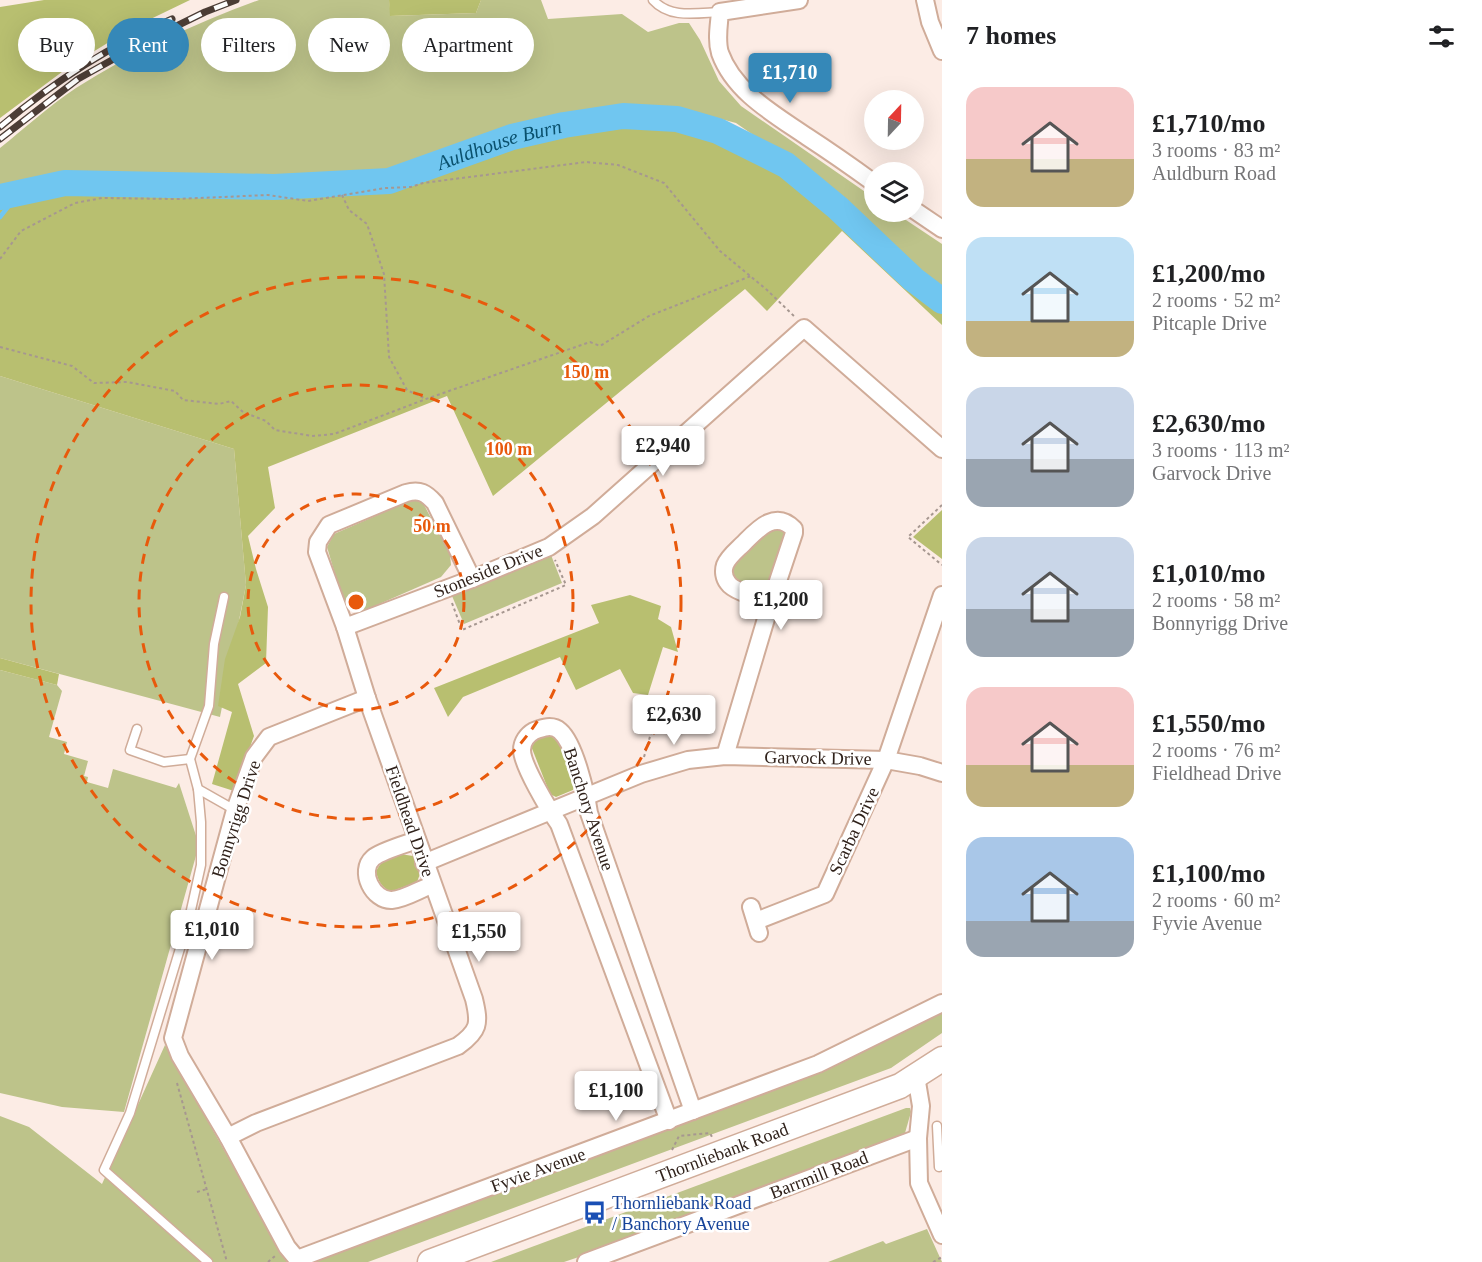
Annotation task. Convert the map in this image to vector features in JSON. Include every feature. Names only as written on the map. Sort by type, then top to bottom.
[{"type":"main road","name":"Thornliebank Road","points":[[429,1262],[900,1086],[942,1059]]},
{"type":"street","points":[[799,0],[720,12],[719,52],[727,69],[742,88],[761,105],[864,176]]},
{"type":"street","points":[[925,0],[930,21],[942,51]]},
{"type":"street","points":[[924,217],[942,229]]},
{"type":"street","points":[[804,328],[942,449]]},
{"type":"street","name":"Stoneside Drive","points":[[345,627],[549,547],[593,516],[804,328]]},
{"type":"street","name":"Fieldhead Drive","points":[[228,1137],[256,1123],[458,1046],[472,1036],[478,1017],[474,999],[432,885],[367,698],[345,627],[317,552],[318,542],[329,525],[417,490],[427,494],[435,503],[472,579]]},
{"type":"street","points":[[725,756],[794,532],[790,525],[774,520],[756,530],[724,567],[727,583],[732,588],[771,602]]},
{"type":"street","name":"Scarba Drive","points":[[755,920],[825,894],[886,760],[942,595]]},
{"type":"street","name":"Bonnyrigg Drive","points":[[297,1259],[287,1247],[228,1137],[180,1056],[173,1038],[235,810],[254,757],[269,736],[367,698]]},
{"type":"street","name":"Banchory Avenue","points":[[669,1121],[559,824],[543,802],[521,752],[523,742],[530,733],[540,728],[550,726],[559,730],[566,740],[584,784],[589,813],[693,1111]]},
{"type":"street","name":"Garvock Drive","points":[[424,862],[671,764],[725,756],[886,760],[920,766],[942,773]]},
{"type":"street","points":[[417,840],[374,857],[367,873],[369,882],[383,899],[393,900],[432,885]]},
{"type":"street","name":"Fyvie Avenue","points":[[297,1259],[818,1064],[942,1003]]},
{"type":"street","points":[[916,1076],[921,1106],[918,1138],[920,1183],[942,1235]]},
{"type":"street","name":"Barrmill Road","points":[[586,1262],[918,1138]]},
{"type":"lane","points":[[653,0],[661,9],[680,14],[720,12]]},
{"type":"lane","points":[[207,1262],[104,1170],[137,1093],[189,919],[201,865],[198,789],[190,759],[209,706],[214,644],[224,597]]},
{"type":"lane","points":[[137,729],[130,750],[165,762],[190,759]]},
{"type":"lane","points":[[198,789],[235,810]]},
{"type":"lane","points":[[918,1170],[940,1167],[937,1126]]},
{"type":"path","points":[[0,259],[21,231],[75,203],[102,198],[177,199],[268,195],[308,201],[586,162],[618,165],[664,183],[720,251],[784,305],[804,328]]},
{"type":"path","points":[[342,195],[349,210],[367,224],[384,274],[389,357],[407,390],[426,399]]},
{"type":"path","points":[[0,347],[72,366],[94,383],[127,382],[174,391],[183,400],[219,404],[231,401],[243,412],[266,421],[275,430],[312,436],[334,434],[426,399],[590,342],[600,346],[650,316],[751,276]]},
{"type":"path","points":[[942,506],[908,537],[942,565]]},
{"type":"path","points":[[446,589],[462,630],[566,585],[549,547]]},
{"type":"path","points":[[643,774],[641,763],[661,699]]},
{"type":"path","points":[[180,1056],[174,1073],[227,1262]]},
{"type":"path","points":[[197,1192],[207,1189]]},
{"type":"path","points":[[933,1262],[942,1257]]},
{"type":"green space","points":[[44,0],[190,0],[153,18],[107,18],[107,43],[95,51],[95,18],[18,18],[18,72],[62,72],[0,118],[0,7]]},
{"type":"green space","points":[[259,0],[389,0],[391,16],[476,13],[481,0],[541,0],[548,19],[622,14],[648,32],[679,23],[689,23],[700,40],[719,81],[741,106],[864,191],[864,222],[909,222],[942,244],[942,292],[808,173],[736,123],[683,109],[511,133],[389,172],[274,181],[65,176],[0,193],[0,148],[76,88],[107,70],[107,72],[189,72],[189,28],[201,23],[201,72],[296,72],[296,18],[212,18]]},
{"type":"green space","points":[[389,0],[481,0],[476,13],[390,16]]},
{"type":"green space","points":[[665,127],[723,142],[791,175],[942,308],[942,325],[842,231],[767,311],[745,289],[493,496],[447,396],[268,467],[275,508],[248,536],[268,607],[266,663],[238,684],[254,736],[234,791],[212,784],[232,712],[218,706],[225,659],[240,617],[246,585],[234,449],[0,376],[0,204],[41,197],[66,186],[289,191],[393,184],[501,148],[595,128]]},
{"type":"green space","points":[[0,376],[234,449],[246,585],[220,717],[0,658]]},
{"type":"green space","points":[[412,500],[422,501],[450,554],[451,565],[441,577],[361,612],[345,608],[327,547],[334,534]]},
{"type":"green space","points":[[942,510],[942,559],[913,537]]},
{"type":"green space","points":[[768,528],[783,530],[785,533],[771,582],[767,586],[757,588],[733,579],[732,565]]},
{"type":"green space","points":[[551,555],[562,583],[464,624],[452,596]]},
{"type":"green space","points":[[630,595],[661,606],[658,619],[671,627],[678,652],[663,647],[648,695],[633,693],[620,669],[576,690],[560,657],[463,697],[448,717],[434,688],[599,623],[591,605]]},
{"type":"green space","points":[[0,658],[59,674],[57,685],[0,670]]},
{"type":"green space","points":[[0,670],[57,685],[62,691],[49,737],[67,742],[64,754],[88,761],[84,776],[88,777],[87,782],[108,788],[113,769],[176,788],[179,783],[199,845],[124,1112],[62,1107],[0,1093]]},
{"type":"green space","points":[[556,734],[576,781],[573,790],[556,797],[550,794],[531,746],[532,737]]},
{"type":"green space","points":[[400,854],[413,856],[420,874],[417,882],[390,892],[380,883],[376,871],[381,863]]},
{"type":"green space","points":[[942,1012],[942,1033],[891,1068],[368,1262],[306,1262],[685,1122],[858,1054]]},
{"type":"green space","points":[[165,1045],[287,1262],[0,1262],[0,1116],[29,1127],[102,1184]]},
{"type":"green space","points":[[910,1108],[911,1112],[905,1133],[623,1242],[564,1262],[491,1262]]},
{"type":"green space","points":[[927,1229],[942,1262],[828,1262],[883,1241],[886,1244]]},
{"type":"waterway","name":"Auldhouse Burn","points":[[0,197],[65,183],[274,187],[389,181],[512,137],[564,125],[623,116],[677,119],[718,131],[786,165],[838,208],[913,279],[942,301]]},
{"type":"waterway","points":[[0,217],[18,194]]},
{"type":"railway","points":[[0,139],[78,79],[144,42],[205,12],[236,0]]},
{"type":"railway","points":[[0,127],[40,95],[107,51]]},
{"type":"place","name":"Thornliebank Road / Banchory Avenue","points":[[594,1213]]}]
